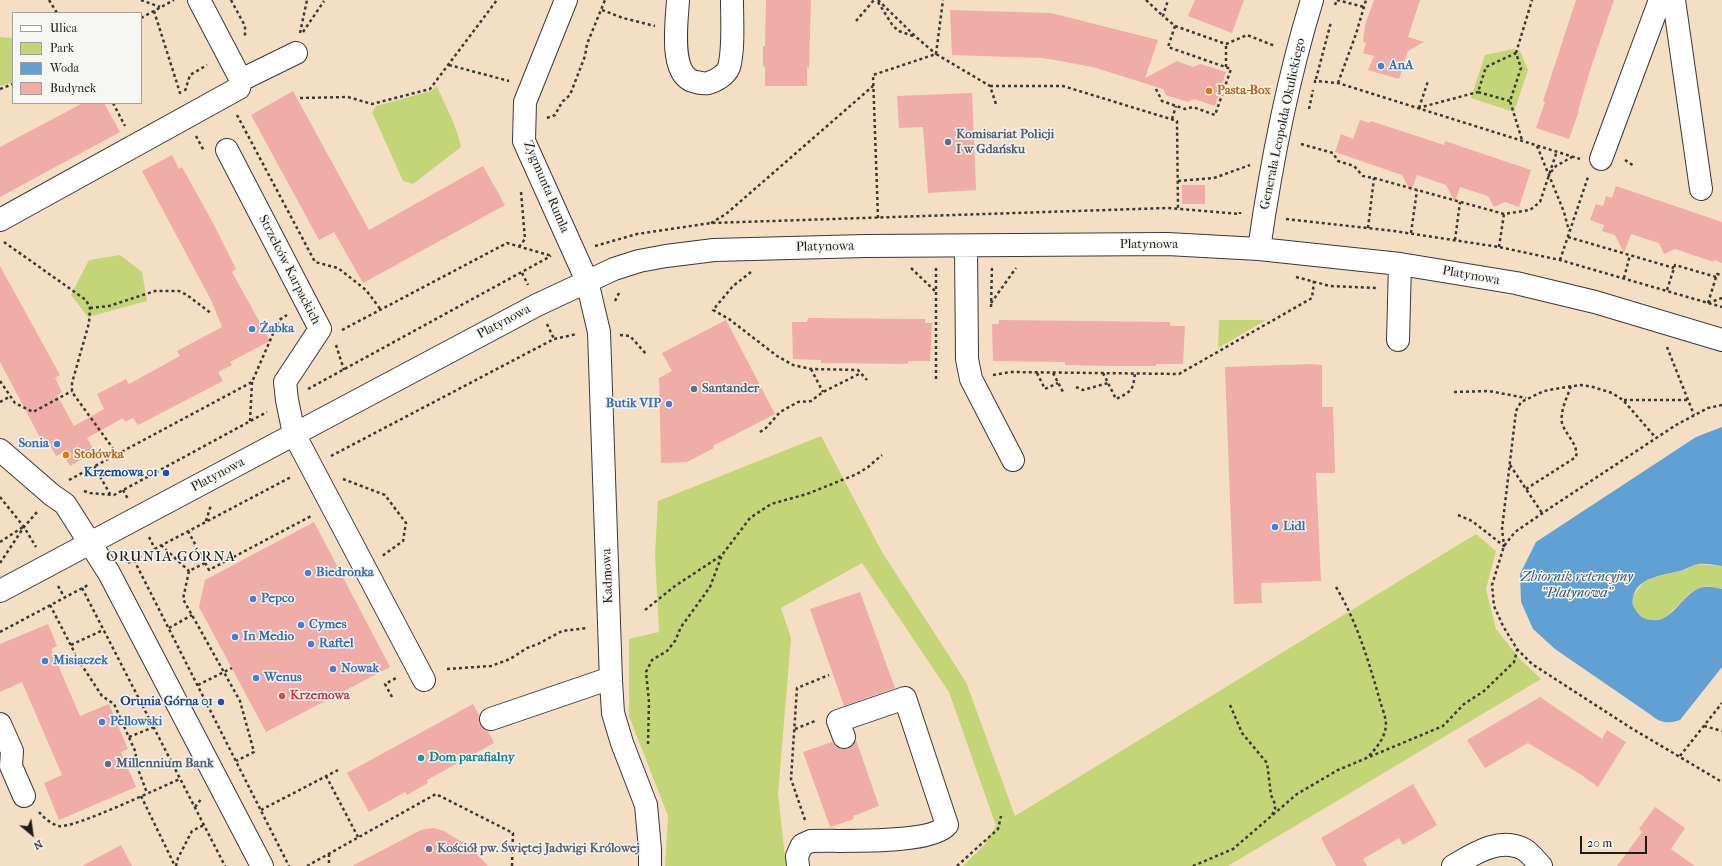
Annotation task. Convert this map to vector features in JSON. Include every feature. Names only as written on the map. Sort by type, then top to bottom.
[{"type":"street","points":[[199,0],[242,80]]},
{"type":"street","name":"Zygmunta Rumla","points":[[566,0],[525,102],[524,141],[587,281]]},
{"type":"street","points":[[678,0],[676,60],[682,73],[692,81],[706,84],[719,79],[728,68],[732,0]]},
{"type":"street","name":"Generała Leopolda Okulickiego","points":[[1259,249],[1269,179],[1290,80],[1312,0]]},
{"type":"street","points":[[1594,160],[1660,0]]},
{"type":"street","points":[[1674,0],[1701,189]]},
{"type":"street","points":[[0,220],[239,88],[242,80],[296,53]]},
{"type":"street","name":"Strzelców Karpackich","points":[[227,150],[320,329],[285,382],[294,434]]},
{"type":"street","name":"Platynowa","points":[[0,591],[537,304],[614,269],[639,261],[666,256],[714,250],[865,246],[1167,244],[1259,249],[1400,264],[1516,283],[1595,302],[1722,340]]},
{"type":"street","points":[[966,246],[967,359],[971,379],[1013,460]]},
{"type":"street","points":[[1398,340],[1400,264]]},
{"type":"street","name":"Kadmowa","points":[[587,281],[599,332],[611,678],[614,713],[622,744],[646,805],[650,866]]},
{"type":"street","points":[[294,434],[424,680]]},
{"type":"street","points":[[0,450],[52,495],[65,504],[90,542],[109,573],[256,864]]},
{"type":"street","points":[[491,719],[611,678]]},
{"type":"street","points":[[798,866],[797,856],[802,845],[811,841],[904,839],[939,832],[947,825],[905,698],[838,722],[844,737]]},
{"type":"street","points":[[0,724],[12,751],[11,766],[24,796]]},
{"type":"street","points":[[1453,866],[1475,853],[1500,844],[1512,845],[1526,851],[1541,866]]},
{"type":"path","points":[[49,0],[56,12]]},
{"type":"path","points":[[141,0],[160,7]]},
{"type":"path","points":[[142,17],[174,0]]},
{"type":"path","points":[[307,0],[298,40],[324,0]]},
{"type":"path","points":[[300,98],[348,97],[372,104],[430,89],[498,0]]},
{"type":"path","points":[[524,124],[555,115],[562,102],[570,95],[585,56],[587,44],[606,0]]},
{"type":"path","points":[[856,21],[876,0]]},
{"type":"path","points":[[876,0],[936,54],[990,86],[1063,86],[1177,121],[1178,209]]},
{"type":"path","points":[[876,0],[893,26],[899,31],[916,37]]},
{"type":"path","points":[[936,54],[943,0]]},
{"type":"path","points":[[1146,0],[1175,26],[1226,44],[1247,35],[1276,45],[1274,53]]},
{"type":"path","points":[[1163,16],[1168,0]]},
{"type":"path","points":[[1335,8],[1337,0],[1364,7]]},
{"type":"path","points":[[1338,84],[1366,0]]},
{"type":"path","points":[[1522,141],[1510,102],[1521,68],[1516,53],[1532,0]]},
{"type":"path","points":[[602,10],[623,18],[654,26],[677,28]]},
{"type":"path","points":[[154,11],[183,100],[190,75],[206,67],[208,63]]},
{"type":"path","points":[[1307,116],[1333,15]]},
{"type":"path","points":[[1156,89],[1162,101],[1185,109],[1193,107],[1215,115],[1231,69],[1168,47],[1175,26]]},
{"type":"path","points":[[1226,44],[1226,67]]},
{"type":"path","points":[[1478,92],[1486,67],[1516,53]]},
{"type":"path","points":[[878,218],[873,75],[936,54]]},
{"type":"path","points":[[449,65],[511,81]]},
{"type":"path","points":[[1315,81],[1338,84],[1522,141],[1573,156],[1594,160]]},
{"type":"path","points":[[1418,108],[1428,81]]},
{"type":"path","points":[[0,89],[12,84]]},
{"type":"path","points":[[711,224],[726,214],[874,85]]},
{"type":"path","points":[[990,86],[996,104]]},
{"type":"path","points":[[1418,108],[1478,92],[1510,102]]},
{"type":"path","points":[[226,95],[315,262],[338,268],[366,290],[381,310]]},
{"type":"path","points":[[1172,119],[1176,106]]},
{"type":"path","points":[[1302,137],[1301,144],[1333,153],[1338,161],[1354,166],[1363,176],[1504,214],[1530,210],[1540,202],[1557,151]]},
{"type":"path","points":[[1537,145],[1564,212],[1569,232]]},
{"type":"path","points":[[1549,174],[1556,166],[1573,156]]},
{"type":"path","points":[[1248,172],[1252,157]]},
{"type":"path","points":[[1178,181],[1214,178],[1250,165]]},
{"type":"path","points":[[1560,260],[1588,176]]},
{"type":"path","points":[[1368,228],[1374,178]]},
{"type":"path","points":[[519,246],[525,239],[521,186]]},
{"type":"path","points":[[1412,233],[1417,190]]},
{"type":"path","points":[[1455,240],[1460,202]]},
{"type":"path","points":[[590,240],[595,246],[637,234],[711,224],[1178,209],[1240,214],[1241,207]]},
{"type":"path","points":[[1287,211],[1286,219],[1412,233],[1498,247],[1560,260],[1722,307]]},
{"type":"path","points":[[1498,247],[1504,214]]},
{"type":"path","points":[[1568,237],[1674,268]]},
{"type":"path","points":[[0,239],[86,300],[90,308],[90,323],[72,383],[72,391],[117,454]]},
{"type":"path","points":[[340,331],[507,243],[552,256]]},
{"type":"path","points":[[522,273],[552,256],[554,252]]},
{"type":"path","points":[[1624,278],[1630,256]]},
{"type":"path","points":[[991,303],[1019,264]]},
{"type":"path","points":[[1667,290],[1675,264],[1716,277]]},
{"type":"path","points":[[907,265],[936,291]]},
{"type":"path","points":[[936,265],[936,379]]},
{"type":"path","points":[[756,270],[746,275],[712,310],[729,319],[777,356],[793,364],[812,369],[858,370],[867,380]]},
{"type":"path","points":[[1708,303],[1717,274],[1722,275]]},
{"type":"path","points":[[1301,278],[1330,286],[1400,289]]},
{"type":"path","points":[[971,379],[1010,372],[1179,374],[1312,298],[1314,281]]},
{"type":"path","points":[[90,308],[109,306],[155,291],[179,291],[187,295],[212,314]]},
{"type":"path","points":[[1708,303],[1722,298]]},
{"type":"path","points":[[250,421],[252,382],[279,320],[307,304]]},
{"type":"path","points":[[155,549],[554,339],[582,332]]},
{"type":"path","points":[[616,334],[630,336],[646,354]]},
{"type":"path","points":[[1666,345],[1694,415]]},
{"type":"path","points":[[336,346],[344,370]]},
{"type":"path","points":[[812,369],[823,392]]},
{"type":"path","points":[[1103,372],[1116,399],[1132,391],[1135,373]]},
{"type":"path","points":[[760,432],[766,428],[780,412],[798,402],[811,401],[823,392],[861,373]]},
{"type":"path","points":[[1037,373],[1045,389],[1058,383]]},
{"type":"path","points":[[1053,373],[1064,394]]},
{"type":"path","points":[[0,380],[9,397],[15,404],[33,412],[72,391]]},
{"type":"path","points":[[64,482],[252,382]]},
{"type":"path","points":[[1076,387],[1083,390],[1108,383]]},
{"type":"path","points":[[1526,489],[1576,457],[1576,449],[1562,422],[1564,406],[1571,386]]},
{"type":"path","points":[[1656,438],[1624,400],[1612,393],[1593,387],[1571,386],[1544,391],[1521,402],[1516,411],[1502,529],[1504,546],[1492,586],[1494,606],[1503,626],[1517,649],[1532,664],[1551,678],[1722,782]]},
{"type":"path","points":[[1454,392],[1489,392],[1527,399]]},
{"type":"path","points":[[0,402],[9,397]]},
{"type":"path","points":[[1624,400],[1689,400]]},
{"type":"path","points":[[1504,546],[1516,532],[1542,513],[1656,438],[1694,415],[1708,408],[1722,405]]},
{"type":"path","points":[[648,745],[649,702],[646,672],[652,660],[667,651],[675,641],[682,627],[710,587],[722,555],[750,518],[771,504],[807,494],[857,474],[882,455]]},
{"type":"path","points":[[1510,465],[1542,513]]},
{"type":"path","points":[[94,466],[110,494]]},
{"type":"path","points":[[311,467],[385,495],[406,523],[403,541],[390,552],[364,566]]},
{"type":"path","points":[[0,497],[24,527],[39,552]]},
{"type":"path","points":[[188,531],[209,570],[332,505]]},
{"type":"path","points":[[1458,515],[1472,521],[1504,546]]},
{"type":"path","points":[[0,542],[24,527]]},
{"type":"path","points":[[0,563],[24,527]]},
{"type":"path","points":[[161,545],[189,571]]},
{"type":"path","points":[[644,610],[722,555]]},
{"type":"path","points":[[134,560],[289,866]]},
{"type":"path","points":[[189,571],[205,563]]},
{"type":"path","points":[[189,571],[184,599],[240,701],[254,752],[236,761]]},
{"type":"path","points":[[82,588],[225,866]]},
{"type":"path","points":[[1336,588],[1351,615],[1374,679],[1386,723],[1380,744],[1369,757]]},
{"type":"path","points":[[0,632],[65,598]]},
{"type":"path","points":[[50,605],[79,661],[102,696],[114,704],[136,753],[135,761],[147,793]]},
{"type":"path","points":[[169,628],[192,615]]},
{"type":"path","points":[[447,669],[491,666],[510,659],[527,648],[538,644],[562,631],[587,628],[609,617]]},
{"type":"path","points":[[71,645],[103,630]]},
{"type":"path","points":[[1193,866],[1233,849],[1297,794],[1338,770],[1443,726],[1464,704],[1484,691],[1514,662],[1517,649]]},
{"type":"path","points":[[198,685],[232,668]]},
{"type":"path","points":[[811,841],[791,779],[797,688],[829,675]]},
{"type":"path","points":[[392,697],[385,684],[399,677],[402,684]]},
{"type":"path","points":[[1680,756],[1722,703]]},
{"type":"path","points":[[1230,705],[1242,733],[1267,763],[1271,795],[1275,804],[1275,809],[1271,817]]},
{"type":"path","points":[[795,729],[820,720]]},
{"type":"path","points":[[1704,726],[1722,731]]},
{"type":"path","points":[[129,737],[154,727]]},
{"type":"path","points":[[261,810],[338,770]]},
{"type":"path","points":[[326,776],[358,837]]},
{"type":"path","points":[[24,796],[45,819],[60,826],[78,823],[180,779]]},
{"type":"path","points":[[307,866],[436,794],[513,833],[512,866]]},
{"type":"path","points":[[140,796],[175,866]]},
{"type":"path","points":[[957,866],[998,829],[1001,816]]},
{"type":"path","points":[[175,866],[192,831],[204,825]]},
{"type":"path","points":[[329,854],[329,866]]},
{"type":"green space","points":[[0,37],[12,38],[12,82],[0,86]]},
{"type":"green space","points":[[1513,49],[1520,51],[1528,70],[1514,112],[1471,98],[1485,55]]},
{"type":"green space","points":[[437,86],[454,124],[461,147],[413,184],[403,181],[372,112],[376,106],[431,91]]},
{"type":"green space","points":[[120,255],[142,272],[147,301],[88,317],[71,295],[89,260]]},
{"type":"green space","points":[[1219,320],[1266,320],[1218,348]]},
{"type":"green space","points":[[821,436],[882,552],[966,682],[1015,816],[1476,534],[1496,551],[1486,589],[1496,629],[1520,659],[1541,679],[1228,866],[963,866],[986,843],[996,826],[949,692],[862,563],[781,608],[791,638],[778,794],[786,866],[665,866],[668,816],[629,716],[629,639],[659,632],[655,555],[658,501]]},
{"type":"green space","points":[[1697,564],[1722,566],[1722,589],[1705,586],[1690,593],[1665,618],[1653,621],[1643,619],[1632,606],[1633,596],[1643,583],[1652,578],[1684,570]]},
{"type":"water","name":"Zbiornik retencyjny \"Platynowa\"","points":[[1722,427],[1722,566],[1698,564],[1646,581],[1635,591],[1632,604],[1638,614],[1642,617],[1649,620],[1660,620],[1672,612],[1696,590],[1704,587],[1722,589],[1722,667],[1680,720],[1664,722],[1654,718],[1555,649],[1533,629],[1521,602],[1520,574],[1536,542],[1696,437]]},
{"type":"building","points":[[766,0],[811,0],[807,86],[765,86],[763,46],[765,46]]},
{"type":"building","points":[[1195,0],[1244,0],[1232,33],[1188,16]]},
{"type":"building","points":[[1374,0],[1420,0],[1408,37],[1424,42],[1408,51],[1399,79],[1368,70],[1374,56],[1363,53],[1366,43],[1363,42],[1365,25]]},
{"type":"building","points":[[1576,0],[1614,0],[1591,67],[1579,111],[1569,139],[1536,128],[1545,102],[1543,101]]},
{"type":"building","points":[[950,10],[1051,13],[1158,40],[1145,78],[1177,61],[1193,67],[1200,64],[1226,72],[1215,106],[1194,99],[1188,102],[1166,95],[1163,89],[1093,67],[1043,58],[952,55]]},
{"type":"building","points":[[293,91],[369,230],[483,166],[505,205],[363,283],[334,232],[319,240],[251,115]]},
{"type":"building","name":"Komisariat Policji I w Gdańsku","points":[[972,93],[976,190],[928,193],[923,127],[899,128],[897,96]]},
{"type":"building","points":[[81,104],[105,104],[120,132],[0,197],[0,147]]},
{"type":"building","points":[[1360,120],[1370,123],[1371,121],[1444,145],[1445,141],[1531,170],[1519,207],[1505,202],[1494,207],[1488,196],[1460,187],[1455,202],[1446,185],[1417,175],[1411,192],[1402,175],[1335,152],[1341,134],[1353,139]]},
{"type":"building","points":[[172,155],[179,169],[182,167],[213,223],[236,269],[232,272],[270,341],[230,362],[232,365],[218,372],[223,381],[138,425],[133,418],[125,422],[123,418],[87,438],[95,452],[70,466],[62,453],[56,456],[48,442],[44,445],[0,362],[0,266],[60,375],[55,378],[62,392],[57,395],[74,426],[104,409],[97,394],[126,379],[129,384],[180,356],[177,351],[222,327],[211,300],[142,171]]},
{"type":"building","points":[[1182,185],[1205,185],[1205,204],[1182,204]]},
{"type":"building","points":[[1616,186],[1722,222],[1722,263],[1714,260],[1714,262],[1675,249],[1664,254],[1659,243],[1631,234],[1624,253],[1615,235],[1602,231],[1604,225],[1590,220],[1596,204],[1603,206],[1606,196],[1612,198]]},
{"type":"building","points":[[808,318],[925,319],[925,323],[932,323],[930,361],[908,361],[908,364],[821,363],[821,360],[793,359],[792,322],[807,322]]},
{"type":"building","points":[[726,320],[775,414],[713,446],[714,448],[687,462],[661,463],[659,378],[672,371],[662,353]]},
{"type":"building","points":[[999,320],[1170,322],[1170,326],[1185,326],[1183,364],[1156,364],[1156,366],[1114,366],[1065,365],[1065,362],[993,361],[992,324],[999,324]]},
{"type":"building","name":"Lidl","points":[[1312,364],[1322,365],[1322,407],[1333,407],[1335,473],[1316,473],[1321,581],[1261,583],[1262,603],[1234,604],[1225,367]]},
{"type":"building","points":[[314,522],[390,667],[266,732],[199,607],[205,580]]},
{"type":"building","points":[[860,592],[895,688],[844,706],[810,609]]},
{"type":"building","points":[[48,624],[57,646],[51,649],[80,716],[109,704],[128,749],[121,752],[136,787],[59,820],[44,783],[62,775],[22,682],[0,692],[0,644]]},
{"type":"building","points":[[1540,697],[1602,739],[1607,730],[1626,742],[1598,787],[1580,774],[1528,743],[1485,768],[1467,740]]},
{"type":"building","name":"Dom parafialny","points":[[473,704],[479,715],[479,723],[488,731],[494,743],[427,780],[428,783],[407,795],[405,792],[369,812],[347,773]]},
{"type":"building","points":[[856,740],[879,806],[853,816],[854,819],[830,827],[803,752],[832,742],[836,747],[848,749]]},
{"type":"building","points":[[1413,784],[1437,825],[1403,845],[1399,838],[1363,859],[1367,866],[1336,866],[1321,838]]},
{"type":"building","points":[[1655,807],[1685,828],[1671,849],[1695,866],[1617,866],[1642,832],[1639,829]]},
{"type":"building","name":"Kościół pw. Świętej Jadwigi Królowej","points":[[433,828],[444,831],[470,847],[488,866],[352,866],[421,830]]},
{"type":"building","points":[[121,845],[132,866],[82,866]]},
{"type":"place","name":"AnA","points":[[1381,66]]},
{"type":"place","name":"Pasta-Box","points":[[1209,91]]},
{"type":"place","name":"Komisariat Policji I w Gdańsku","points":[[948,142]]},
{"type":"place","name":"Żabka","points":[[252,329]]},
{"type":"place","name":"Santander","points":[[694,389]]},
{"type":"place","name":"Butik VIP","points":[[669,404]]},
{"type":"place","name":"Sonia","points":[[57,444]]},
{"type":"place","name":"Stołówka","points":[[66,455]]},
{"type":"place","name":"Krzemowa 01","points":[[166,473]]},
{"type":"place","name":"Lidl","points":[[1275,527]]},
{"type":"place","name":"Biedronka","points":[[308,573]]},
{"type":"place","name":"Pepco","points":[[253,599]]},
{"type":"place","name":"Cymes","points":[[301,625]]},
{"type":"place","name":"In Medio","points":[[235,637]]},
{"type":"place","name":"Raftel","points":[[311,644]]},
{"type":"place","name":"Misiaczek","points":[[45,661]]},
{"type":"place","name":"Nowak","points":[[333,669]]},
{"type":"place","name":"Wenus","points":[[256,678]]},
{"type":"place","name":"Krzemowa","points":[[282,696]]},
{"type":"place","name":"Orunia Górna 01","points":[[221,702]]},
{"type":"place","name":"Pellowski","points":[[102,722]]},
{"type":"place","name":"Dom parafialny","points":[[421,758]]},
{"type":"place","name":"Millennium Bank","points":[[108,764]]},
{"type":"place","name":"Kościół pw. Świętej Jadwigi Królowej","points":[[429,849]]},
{"type":"district","name":"ORUNIA GÓRNA","points":[[171,557]]}]
